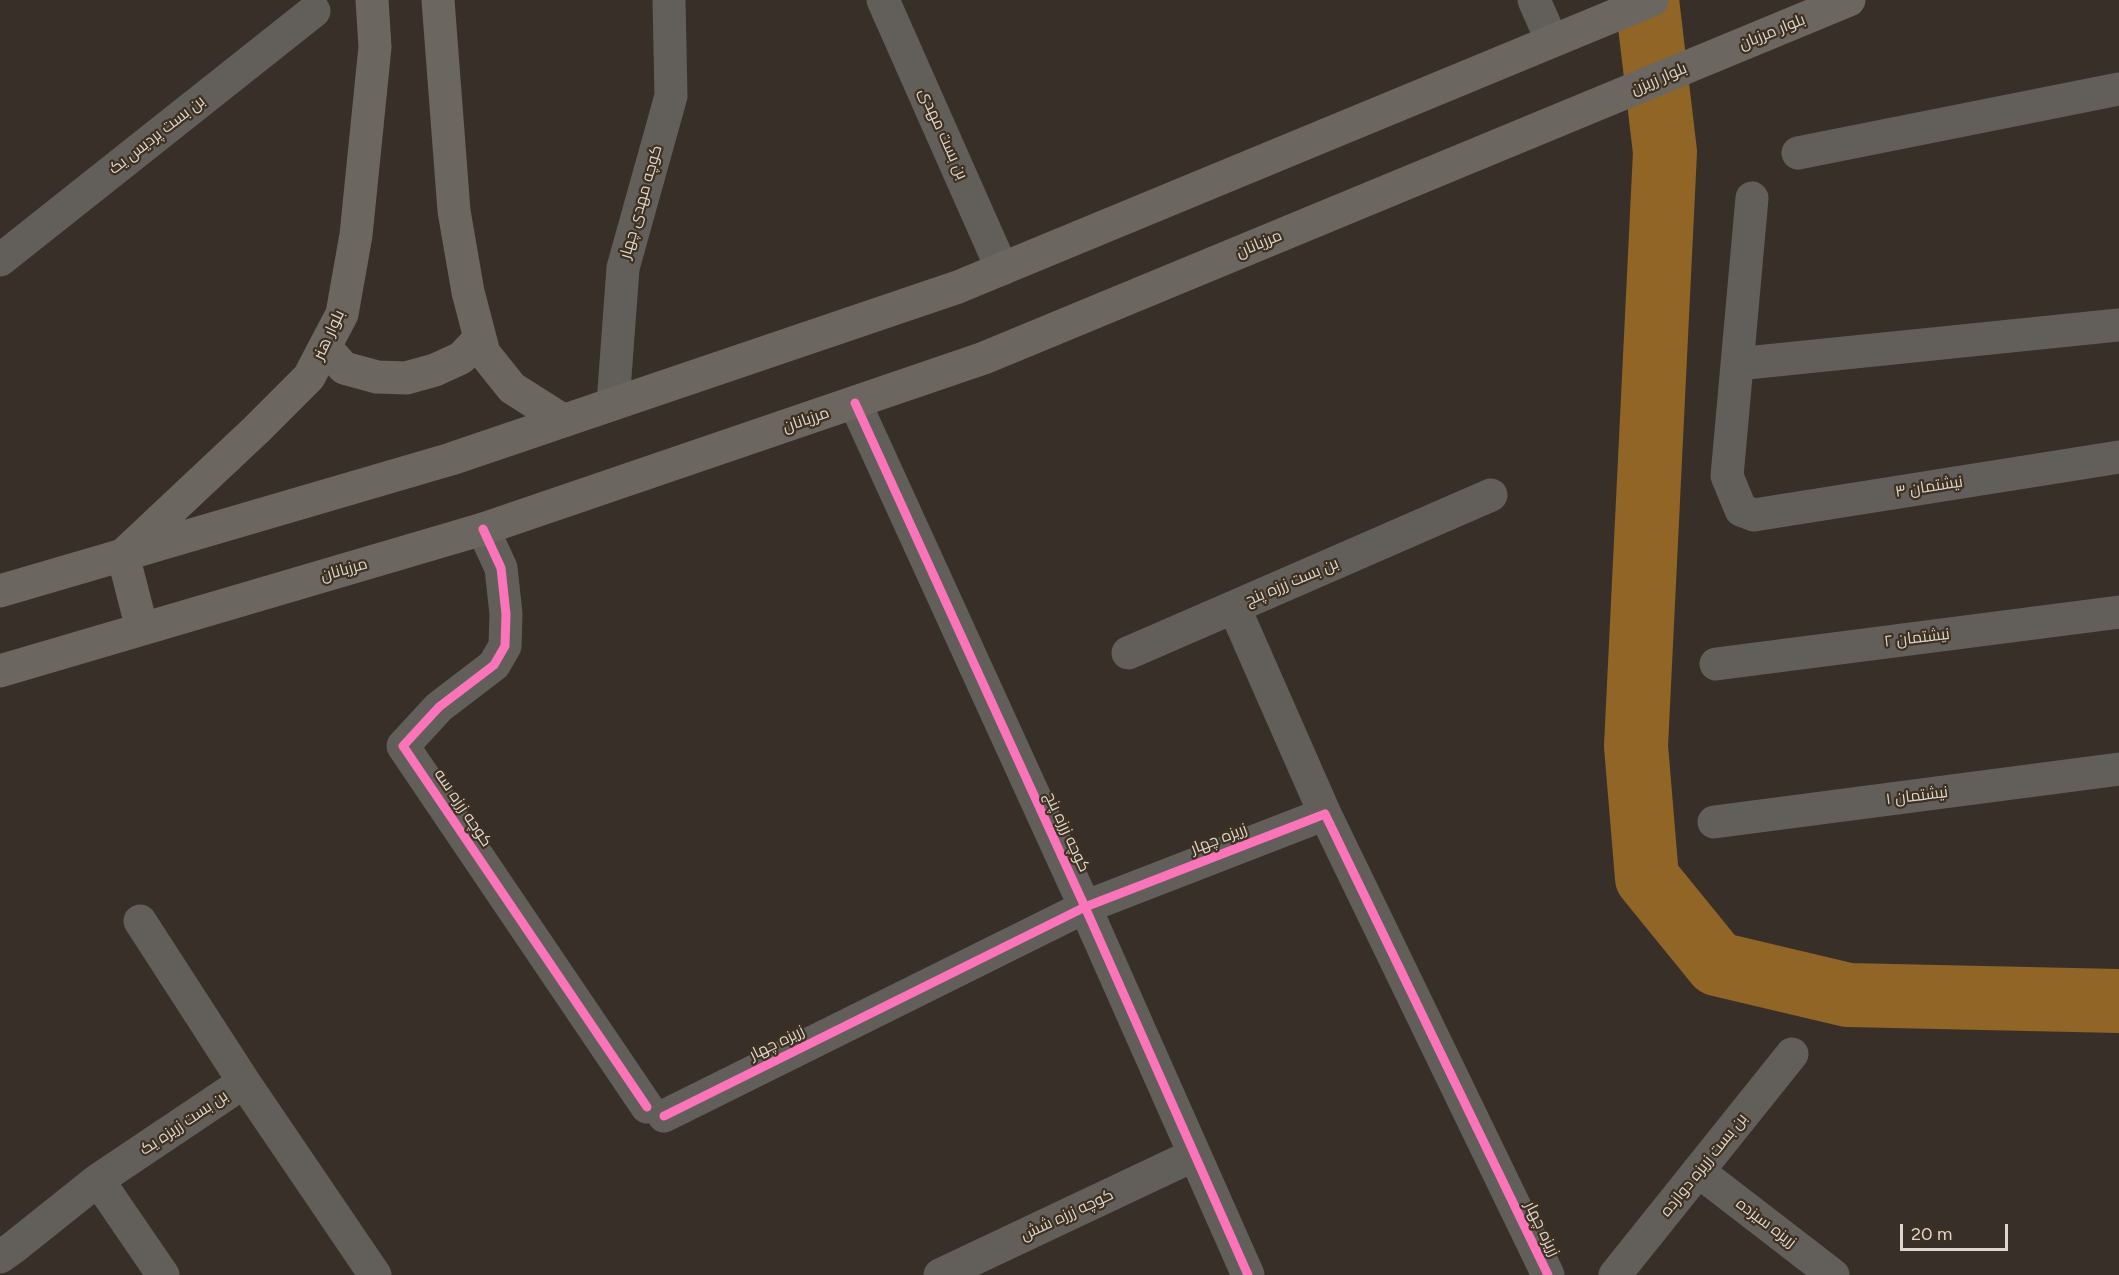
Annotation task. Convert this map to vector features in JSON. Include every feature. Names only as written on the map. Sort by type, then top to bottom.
[{"type":"main road","name":"بلوار هنر","points":[[123,555],[309,377],[342,314],[356,235],[375,47],[372,0]]},
{"type":"main road","points":[[438,0],[454,211],[468,292],[484,353],[512,388],[564,422]]},
{"type":"main road","points":[[0,591],[451,459],[958,287],[1652,0]]},
{"type":"main road","name":"بلوار مرزبان","points":[[1728,50],[1849,0]]},
{"type":"main road","name":"بلوار زریزن","points":[[1590,107],[1728,50]]},
{"type":"main road","name":"مرزبانان","points":[[0,670],[483,529],[984,358],[1590,107]]},
{"type":"main road","points":[[325,347],[344,368],[377,377],[406,378],[435,370],[461,357],[480,338]]},
{"type":"main road","points":[[123,555],[142,629]]},
{"type":"street","name":"کوچه مهدی چهار","points":[[613,404],[623,268],[671,96],[669,0]]},
{"type":"street","name":"بن بست مهدی","points":[[883,0],[1002,269]]},
{"type":"street","points":[[1534,0],[1552,41]]},
{"type":"street","name":"بن بست پردیس یک","points":[[0,260],[314,11]]},
{"type":"street","points":[[1798,153],[2119,89]]},
{"type":"street","points":[[1752,198],[1737,364],[2119,325]]},
{"type":"street","name":"نيشتمان ۳","points":[[1737,364],[1727,476],[1740,510],[1754,515],[2119,457]]},
{"type":"street","name":"کوچه زرزه پنج","points":[[855,403],[1085,907],[1248,1275]]},
{"type":"street","name":"بن بست زرزه پنج","points":[[1325,814],[1234,607],[1491,495]]},
{"type":"street","name":"کوچه زرزه سه","points":[[483,529],[501,568],[506,614],[505,646],[494,665],[439,707],[403,746],[656,1111]]},
{"type":"street","points":[[1128,653],[1234,607]]},
{"type":"street","name":"نيشتمان ۲","points":[[1716,664],[2119,612]]},
{"type":"street","name":"نيشتمان ۱","points":[[1714,822],[2119,769]]},
{"type":"street","name":"زریزه چهار","points":[[656,1111],[1085,907],[1325,814],[1548,1275]]},
{"type":"street","name":"بن بست زریزه یک","points":[[0,1257],[98,1180],[244,1082],[140,921]]},
{"type":"street","name":"بن بست زریزه دوازده","points":[[1615,1275],[1792,1054]]},
{"type":"street","points":[[244,1082],[375,1275]]},
{"type":"street","name":"کوچه زرزه شش","points":[[940,1275],[1194,1155]]},
{"type":"street","name":"زریزه سیزده","points":[[1698,1172],[1833,1275]]},
{"type":"street","points":[[98,1180],[163,1275]]},
{"type":"waterway","points":[[1647,0],[1665,152],[1636,746],[1647,878],[1717,964],[1848,995],[2119,1001]]},
{"type":"cycle path","points":[[855,403],[1085,907],[1248,1275]]},
{"type":"cycle path","points":[[483,529],[501,568],[506,614],[505,646],[494,665],[439,707],[403,746],[647,1107]]},
{"type":"cycle path","points":[[664,1116],[1085,907],[1325,814],[1548,1275]]}]
